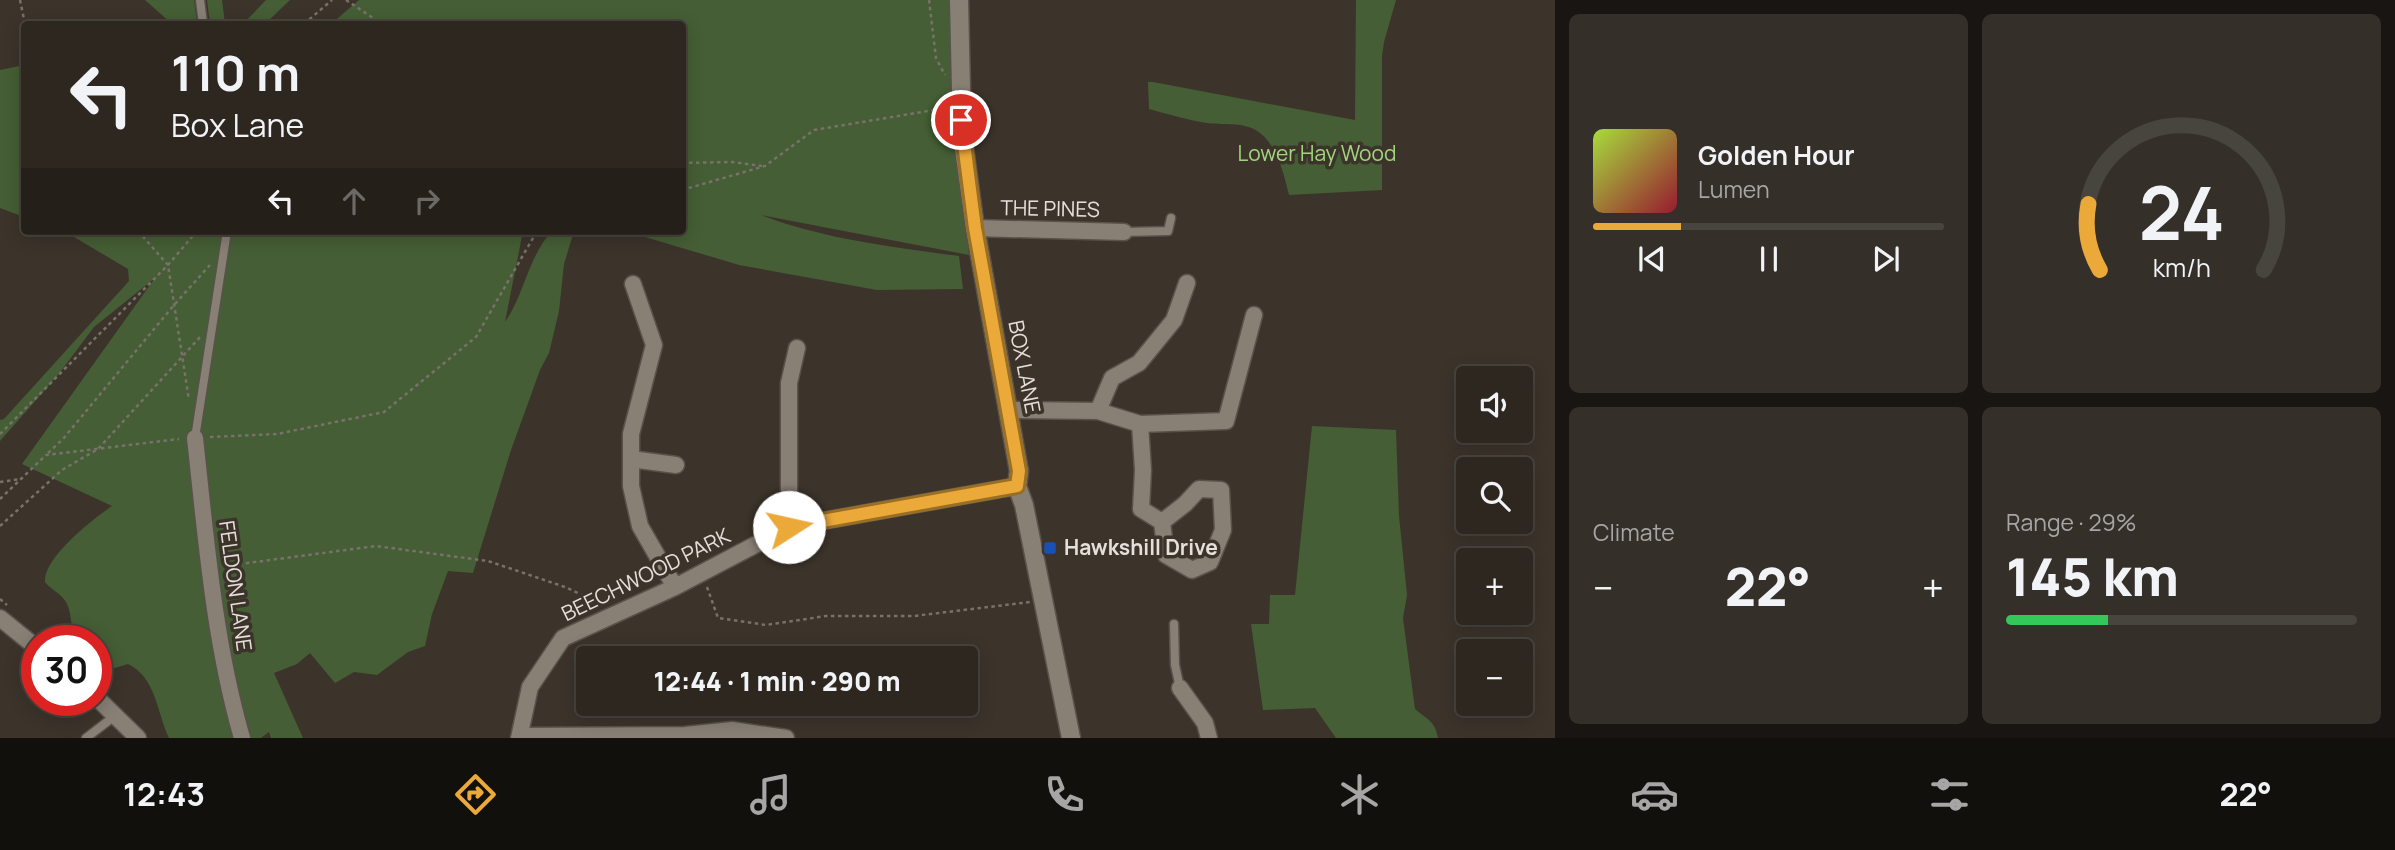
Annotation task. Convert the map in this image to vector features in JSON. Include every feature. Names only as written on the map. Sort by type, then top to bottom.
[{"type":"main road","name":"BOX LANE","points":[[960,0],[960,105],[975,228],[1019,471],[1017,486],[1024,505],[1071,738]]},
{"type":"street","name":"THE PINES","points":[[975,228],[1124,232]]},
{"type":"street","points":[[1098,411],[1112,378],[1139,363],[1174,320],[1187,283]]},
{"type":"street","points":[[634,284],[654,345],[631,434],[631,486],[640,526],[675,587]]},
{"type":"street","points":[[1009,410],[1098,411],[1140,424],[1226,421],[1254,315]]},
{"type":"street","points":[[789,527],[789,383],[797,348]]},
{"type":"street","points":[[1140,424],[1143,470],[1141,509],[1162,522]]},
{"type":"street","name":"FELDON LANE","points":[[195,438],[210,568],[230,696],[242,738]]},
{"type":"street","points":[[631,459],[676,465]]},
{"type":"street","name":"BEECHWOOD PARK","points":[[519,737],[530,687],[563,638],[675,587],[789,527],[1017,486]]},
{"type":"street","points":[[1199,489],[1221,490],[1223,530],[1210,562],[1192,570],[1166,555],[1162,522],[1199,489]]},
{"type":"street","points":[[0,618],[21,635]]},
{"type":"street","points":[[1180,688],[1205,723],[1209,738]]},
{"type":"street","points":[[112,711],[138,738]]},
{"type":"street","points":[[519,737],[685,735],[732,730],[786,738]]},
{"type":"lane","points":[[200,0],[202,21]]},
{"type":"lane","points":[[1124,232],[1168,231],[1171,218]]},
{"type":"lane","points":[[195,438],[227,235]]},
{"type":"lane","points":[[1174,624],[1175,665],[1180,688]]},
{"type":"lane","points":[[86,738],[116,715]]},
{"type":"path","points":[[20,0],[24,21]]},
{"type":"path","points":[[308,21],[332,0]]},
{"type":"path","points":[[346,0],[378,21]]},
{"type":"path","points":[[929,0],[936,58],[948,82]]},
{"type":"path","points":[[686,189],[765,166],[814,131],[960,105]]},
{"type":"path","points":[[686,163],[733,162],[765,166]]},
{"type":"path","points":[[142,235],[168,265],[190,410]]},
{"type":"path","points":[[0,434],[168,265],[194,235]]},
{"type":"path","points":[[46,455],[195,438],[277,434],[384,412],[476,337],[535,235]]},
{"type":"path","points":[[0,499],[64,439],[174,305],[225,250]]},
{"type":"path","points":[[0,526],[62,470],[97,449],[213,323]]},
{"type":"path","points":[[0,482],[21,479]]},
{"type":"path","points":[[210,568],[376,546],[488,561],[565,587],[618,613]]},
{"type":"path","points":[[702,572],[718,618],[766,625],[826,616],[914,615],[1043,600]]},
{"type":"green space","points":[[145,0],[194,0],[197,21],[169,21]]},
{"type":"green space","points":[[207,0],[222,0],[225,21],[210,21]]},
{"type":"green space","points":[[266,0],[290,0],[268,21],[246,21]]},
{"type":"green space","points":[[359,0],[952,0],[951,96],[969,255],[761,215],[834,236],[959,256],[963,289],[877,290],[739,265],[638,235],[686,235],[686,21],[334,21]]},
{"type":"green space","name":"Lower Hay Wood","points":[[1356,0],[1396,0],[1382,56],[1382,190],[1289,195],[1276,153],[1255,130],[1240,125],[1200,122],[1149,109],[1148,82],[1153,82],[1355,120]]},
{"type":"green space","points":[[21,66],[21,216],[0,208],[0,70]]},
{"type":"green space","points":[[71,235],[522,235],[505,322],[544,241],[549,235],[573,235],[564,264],[559,311],[549,353],[540,370],[511,450],[473,573],[448,571],[432,614],[425,646],[408,652],[377,675],[354,672],[335,683],[310,653],[297,664],[274,673],[303,738],[271,738],[269,732],[261,738],[169,738],[145,678],[128,664],[112,669],[112,625],[72,625],[66,602],[45,582],[47,572],[60,551],[82,529],[112,506],[22,464],[155,278],[94,327],[58,375],[0,441],[0,420],[4,419],[129,281],[128,269]]},
{"type":"green space","points":[[1312,426],[1396,430],[1399,516],[1407,595],[1403,618],[1415,709],[1432,724],[1438,738],[1336,738],[1315,708],[1263,710],[1251,624],[1269,624],[1270,595],[1295,595]]},
{"type":"place","name":"Hawkshill Drive","points":[[1050,548]]},
{"type":"route","points":[[789,527],[1017,486],[1019,471],[975,228],[961,120]]}]
